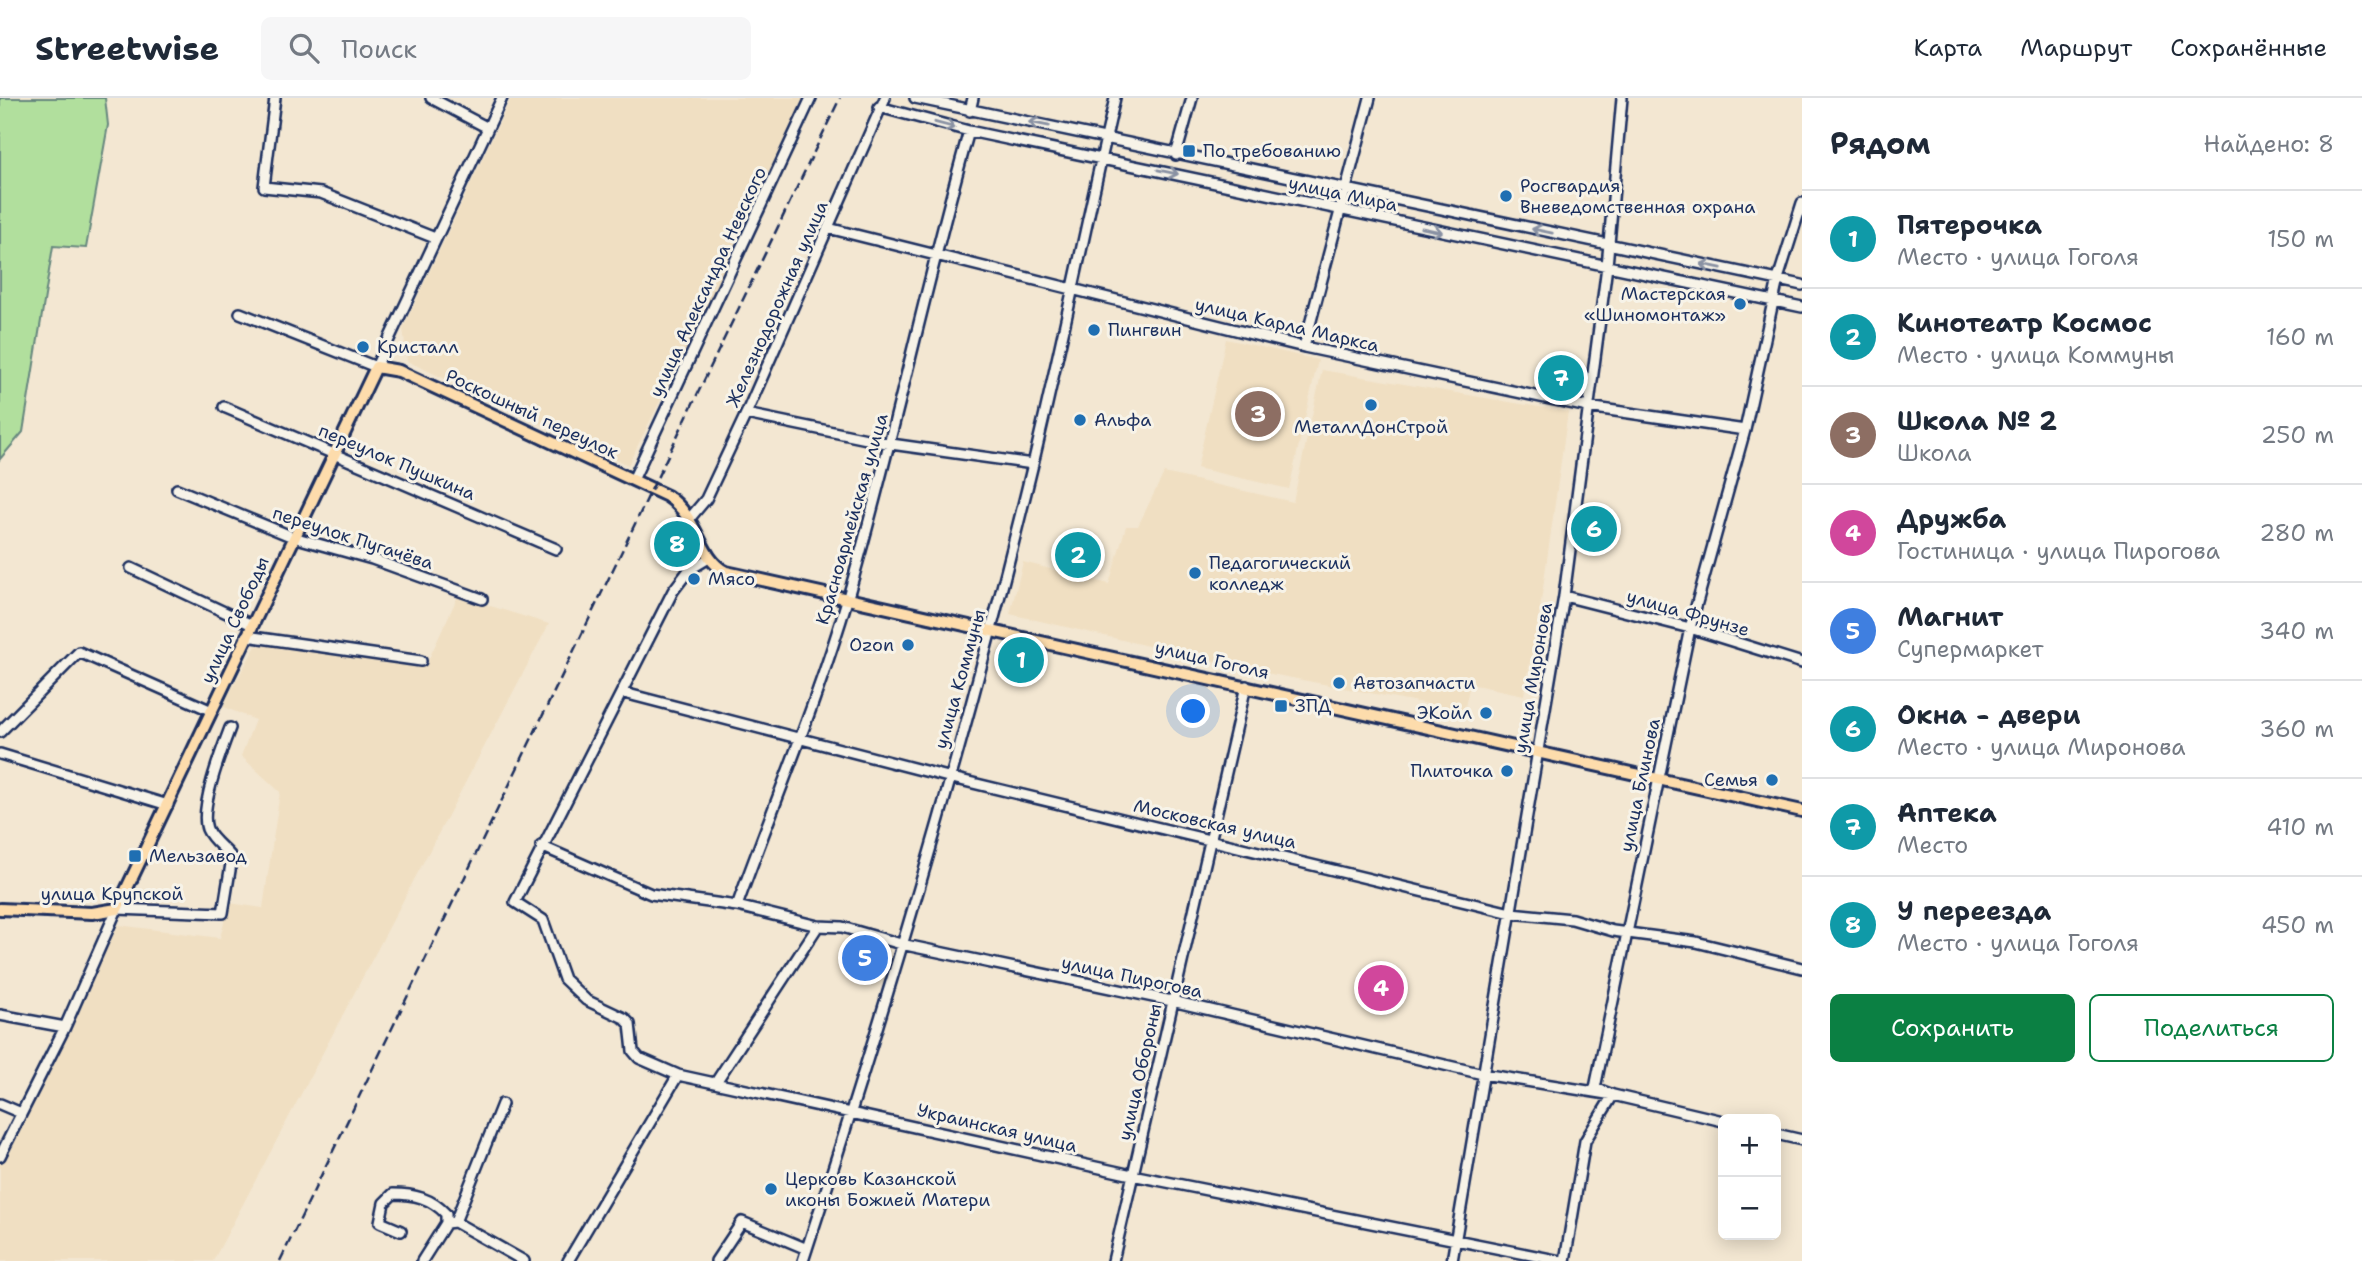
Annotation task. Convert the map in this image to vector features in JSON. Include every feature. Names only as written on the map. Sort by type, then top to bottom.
[{"type":"main road","name":"Роскошный переулок","points":[[376,367],[399,371],[633,480],[676,502],[690,518]]},
{"type":"main road","name":"улица Свободы","points":[[117,909],[376,367]]},
{"type":"main road","points":[[690,518],[709,558]]},
{"type":"main road","name":"улица Гоголя","points":[[709,558],[726,572],[1246,685],[1802,811]]},
{"type":"main road","name":"улица Крупской","points":[[0,909],[92,913],[117,909]]},
{"type":"street","points":[[275,98],[264,187],[321,193],[435,238]]},
{"type":"street","points":[[431,98],[488,128]]},
{"type":"street","name":"улица Свободы","points":[[376,367],[502,98]]},
{"type":"street","name":"улица Александра Невского","points":[[633,480],[811,98]]},
{"type":"street","name":"Железнодорожная улица","points":[[690,518],[706,499],[746,414],[884,98]]},
{"type":"street","name":"улица Мира","points":[[915,98],[1106,137],[1345,191],[1802,285]]},
{"type":"street","points":[[970,111],[973,98]]},
{"type":"street","name":"улица Коммуны","points":[[803,1261],[901,944],[990,630],[1033,464],[1115,98]]},
{"type":"street","points":[[1177,155],[1192,98]]},
{"type":"street","points":[[1304,347],[1370,98]]},
{"type":"street","name":"улица Миронова","points":[[1452,1261],[1564,596],[1607,266],[1622,98]]},
{"type":"street","name":"улица Мира","points":[[879,107],[969,131],[1802,307]]},
{"type":"street","name":"Красноармейская улица","points":[[737,906],[803,737],[847,599],[891,444],[934,254],[969,131]]},
{"type":"street","points":[[1778,279],[1802,203]]},
{"type":"street","name":"улица Карла Маркса","points":[[828,228],[1304,347],[1588,407],[1745,430]]},
{"type":"street","name":"улица Блинова","points":[[1613,1095],[1595,1088],[1657,777],[1690,628],[1745,430],[1778,279]]},
{"type":"street","name":"Роскошный переулок","points":[[240,313],[376,367]]},
{"type":"street","name":"переулок Пушкина","points":[[224,407],[556,549]]},
{"type":"street","points":[[746,414],[891,444],[1033,464]]},
{"type":"street","name":"переулок Пугачёва","points":[[177,489],[293,537],[372,559],[482,599]]},
{"type":"street","points":[[541,845],[624,693],[673,591],[689,570],[709,558]]},
{"type":"street","points":[[131,568],[252,625]]},
{"type":"street","name":"улица Фрунзе","points":[[1564,596],[1690,628],[1802,663]]},
{"type":"street","points":[[246,636],[421,662]]},
{"type":"street","points":[[0,732],[79,652],[212,711]]},
{"type":"street","name":"улица Обороны","points":[[1113,1261],[1246,685]]},
{"type":"street","name":"Московская улица","points":[[624,693],[803,737],[948,777],[1210,838],[1511,913],[1572,919],[1626,933],[1646,933],[1696,942],[1802,968]]},
{"type":"street","name":"улица Крупской","points":[[117,909],[223,913],[232,858],[205,826],[206,811],[220,755],[230,728]]},
{"type":"street","points":[[0,754],[168,805]]},
{"type":"street","name":"Украинская улица","points":[[541,845],[515,902],[543,920],[558,967],[569,985],[586,1000],[624,1018],[630,1024],[632,1051],[639,1058],[678,1075],[1132,1175],[1563,1261]]},
{"type":"street","name":"улица Пирогова","points":[[541,845],[651,894],[737,906],[818,926],[842,927],[901,944],[1172,1001],[1483,1074],[1613,1095],[1718,1120]]},
{"type":"street","name":"улица Свободы","points":[[0,1156],[65,1027],[117,909]]},
{"type":"street","points":[[716,1082],[818,926]]},
{"type":"street","points":[[0,1015],[65,1027]]},
{"type":"street","points":[[568,1261],[678,1075]]},
{"type":"street","points":[[1563,1261],[1585,1141],[1613,1095]]},
{"type":"street","points":[[0,1104],[21,1113]]},
{"type":"street","points":[[422,1261],[451,1222],[502,1104]]},
{"type":"street","points":[[1781,1135],[1802,1140]]},
{"type":"street","points":[[401,1231],[380,1222],[384,1203],[393,1194],[410,1194],[427,1199],[446,1214],[451,1222],[524,1261]]},
{"type":"street","points":[[716,1261],[742,1222],[807,1249]]},
{"type":"shaded area","points":[[511,98],[806,98],[746,218],[743,236],[628,465],[407,361],[403,328]]},
{"type":"shaded area","points":[[1226,339],[1318,360],[1289,489],[1197,468]]},
{"type":"shaded area","points":[[1322,370],[1568,412],[1540,609],[1524,695],[1470,684],[1464,711],[1256,671],[1010,614],[1023,562],[1109,584],[1126,526],[1138,526],[1164,473],[1293,502]]},
{"type":"shaded area","points":[[458,596],[549,624],[213,1261],[0,1261],[0,1164],[118,925],[220,938],[229,903],[263,908],[280,792],[241,756],[255,720],[222,706],[256,646],[281,643],[426,665]]},
{"type":"green space","points":[[0,98],[105,98],[108,125],[86,248],[53,246],[23,432],[0,459]]},
{"type":"railway","points":[[280,1261],[840,98]]},
{"type":"place","name":"По требованию","points":[[1189,151]]},
{"type":"place","name":"Росгвардия Вневедомственная охрана","points":[[1506,196]]},
{"type":"place","name":"Мастерская «Шиномонтаж»","points":[[1740,304]]},
{"type":"place","name":"Пингвин","points":[[1094,330]]},
{"type":"place","name":"Кристалл","points":[[363,347]]},
{"type":"place","name":"Аптека","points":[[1561,378]]},
{"type":"place","name":"МеталлДонСтрой","points":[[1371,405]]},
{"type":"place","name":"Школа № 2","points":[[1258,414]]},
{"type":"place","name":"Альфа","points":[[1080,420]]},
{"type":"place","name":"Окна - двери","points":[[1594,529]]},
{"type":"place","name":"У переезда","points":[[677,544]]},
{"type":"place","name":"Кинотеатр Космос","points":[[1078,555]]},
{"type":"place","name":"Педагогический колледж","points":[[1195,573]]},
{"type":"place","name":"Мясо","points":[[694,579]]},
{"type":"place","name":"Ozon","points":[[908,645]]},
{"type":"place","name":"Пятерочка","points":[[1021,660]]},
{"type":"place","name":"Автозапчасти","points":[[1339,683]]},
{"type":"place","name":"ЗПД","points":[[1281,706]]},
{"type":"place","name":"ЭКойл","points":[[1486,713]]},
{"type":"place","name":"Плиточка","points":[[1507,771]]},
{"type":"place","name":"Семья","points":[[1772,780]]},
{"type":"place","name":"Мельзавод","points":[[135,856]]},
{"type":"place","name":"Магнит","points":[[865,958]]},
{"type":"place","name":"Дружба","points":[[1381,988]]},
{"type":"place","name":"Церковь Казанской иконы Божией Матери","points":[[771,1189]]}]
